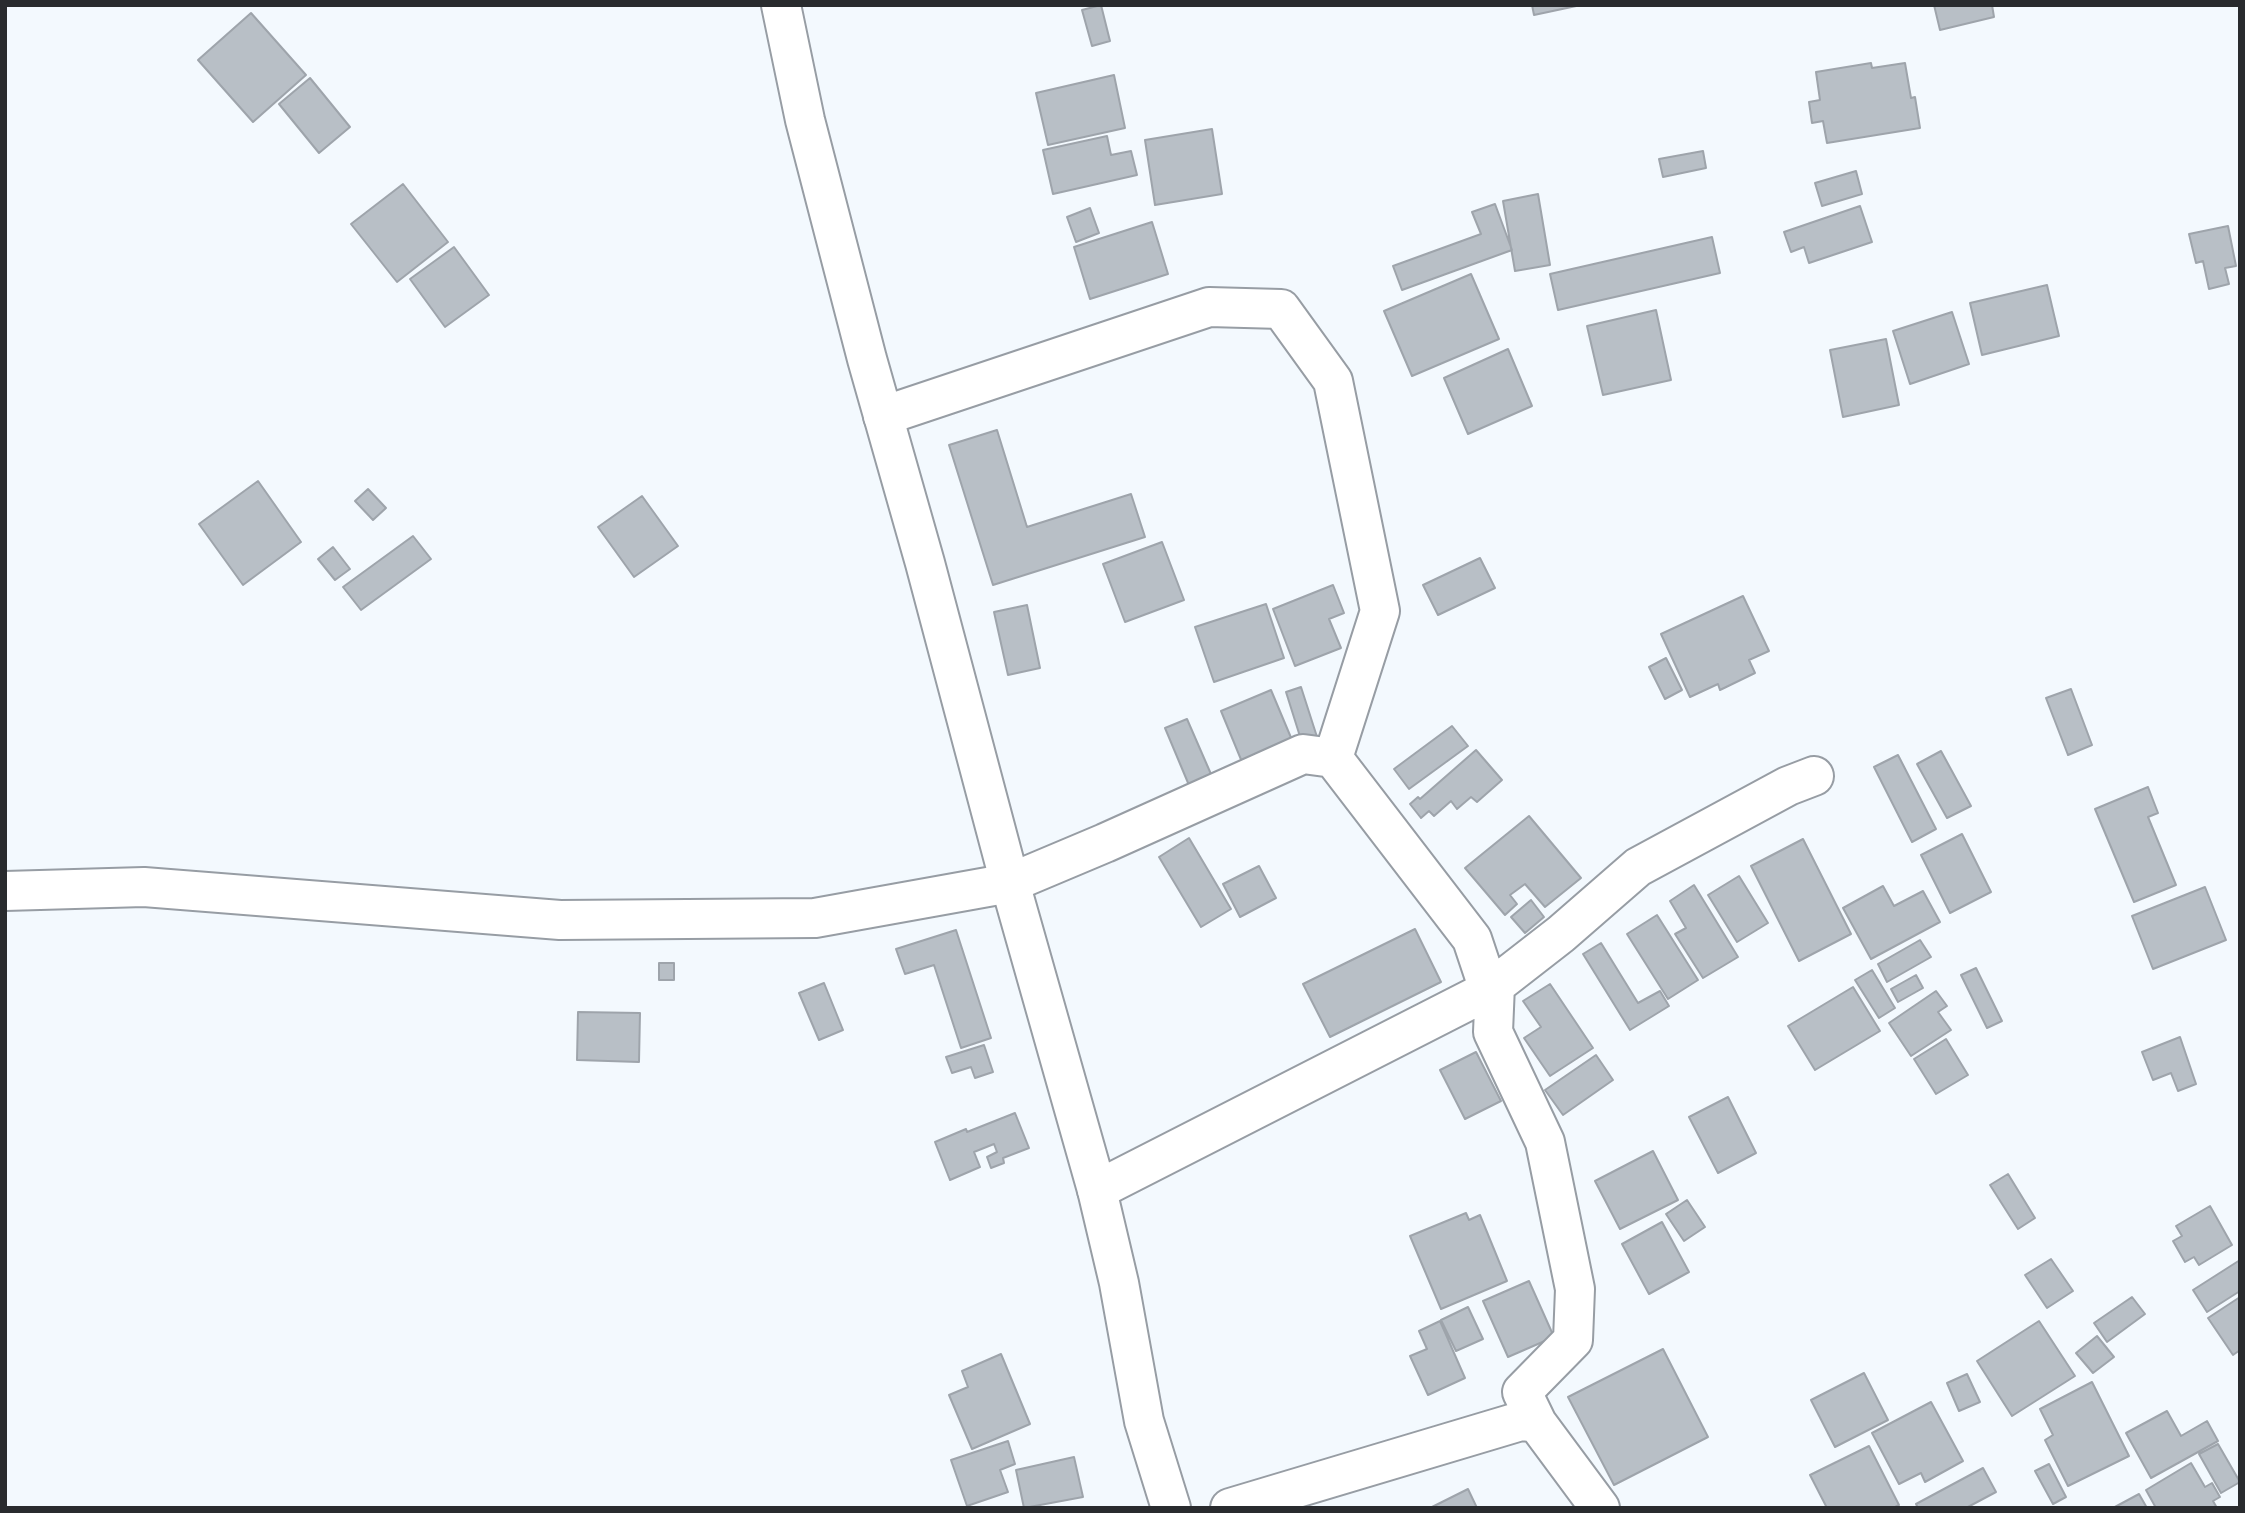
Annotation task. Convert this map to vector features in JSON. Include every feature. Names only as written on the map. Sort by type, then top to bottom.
[{"type":"street","points":[[781,5],[805,120],[883,416],[1097,1190],[1119,1283],[1144,1421],[1171,1508]]},
{"type":"street","points":[[883,416],[1209,307],[1281,309],[1333,381],[1380,611],[1333,758]]},
{"type":"street","points":[[5,891],[144,887],[560,920],[815,918],[1010,883],[1105,844],[1303,754],[1333,758],[1472,939],[1492,987],[1493,1032],[1545,1142],[1575,1289],[1573,1340],[1522,1392],[1537,1423],[1600,1508]]},
{"type":"street","points":[[1097,1190],[1492,987],[1561,934],[1638,867],[1788,786],[1814,776]]},
{"type":"street","points":[[1230,1508],[1521,1421],[1537,1423]]},
{"type":"building","points":[[1101,5],[1110,41],[1092,46],[1082,10]]},
{"type":"building","points":[[1532,5],[1581,5],[1534,15]]},
{"type":"building","points":[[1934,5],[1992,5],[1994,17],[1940,30]]},
{"type":"building","points":[[251,13],[306,75],[253,122],[198,60]]},
{"type":"building","points":[[1871,63],[1872,68],[1905,63],[1920,128],[1827,143],[1823,121],[1812,123],[1809,102],[1820,100],[1816,72]]},
{"type":"building","points":[[1114,75],[1125,128],[1048,145],[1036,93]]},
{"type":"building","points":[[310,78],[350,127],[319,153],[279,104]]},
{"type":"building","points":[[1212,129],[1222,194],[1155,205],[1145,140]]},
{"type":"building","points":[[1107,136],[1111,155],[1131,151],[1137,175],[1053,194],[1043,150]]},
{"type":"building","points":[[1703,151],[1706,168],[1663,177],[1659,159]]},
{"type":"building","points":[[1856,171],[1862,194],[1822,206],[1815,183]]},
{"type":"building","points":[[403,184],[448,242],[397,282],[351,224]]},
{"type":"building","points":[[1538,194],[1550,265],[1515,271],[1503,201]]},
{"type":"building","points":[[1495,204],[1512,250],[1402,290],[1393,266],[1481,234],[1472,212]]},
{"type":"building","points":[[1860,206],[1872,242],[1809,263],[1804,247],[1791,252],[1784,232]]},
{"type":"building","points":[[1090,208],[1099,233],[1076,242],[1067,217]]},
{"type":"building","points":[[1152,222],[1168,274],[1090,299],[1074,247]]},
{"type":"building","points":[[2228,226],[2236,266],[2225,268],[2229,284],[2209,289],[2203,261],[2196,263],[2189,234]]},
{"type":"building","points":[[1712,237],[1720,273],[1558,310],[1550,274]]},
{"type":"building","points":[[454,247],[489,295],[445,327],[410,279]]},
{"type":"building","points":[[1471,274],[1499,339],[1412,376],[1384,311]]},
{"type":"building","points":[[2047,285],[2059,336],[1982,355],[1970,303]]},
{"type":"building","points":[[1656,310],[1671,380],[1603,395],[1587,326]]},
{"type":"building","points":[[1952,312],[1969,364],[1910,384],[1893,331]]},
{"type":"building","points":[[1886,339],[1899,405],[1843,417],[1830,350]]},
{"type":"building","points":[[1508,349],[1532,406],[1468,434],[1444,378]]},
{"type":"building","points":[[997,430],[1027,527],[1131,494],[1145,537],[993,585],[949,445]]},
{"type":"building","points":[[258,481],[301,542],[243,585],[199,524]]},
{"type":"building","points":[[368,489],[386,508],[373,520],[355,501]]},
{"type":"building","points":[[642,496],[678,546],[634,577],[598,527]]},
{"type":"building","points":[[413,536],[431,559],[361,610],[343,587]]},
{"type":"building","points":[[1162,542],[1184,600],[1125,622],[1103,564]]},
{"type":"building","points":[[333,547],[350,569],[335,580],[318,559]]},
{"type":"building","points":[[1480,558],[1495,588],[1438,615],[1423,585]]},
{"type":"building","points":[[1333,585],[1344,613],[1329,619],[1341,648],[1295,666],[1273,609]]},
{"type":"building","points":[[1743,596],[1769,651],[1749,660],[1755,673],[1720,690],[1718,684],[1690,697],[1661,634]]},
{"type":"building","points":[[1266,604],[1284,658],[1214,682],[1195,627]]},
{"type":"building","points":[[1027,605],[1040,668],[1008,675],[994,612]]},
{"type":"building","points":[[1666,658],[1682,690],[1665,699],[1649,667]]},
{"type":"building","points":[[1301,687],[1318,740],[1303,746],[1286,692]]},
{"type":"building","points":[[2071,689],[2092,745],[2068,755],[2046,698]]},
{"type":"building","points":[[1271,690],[1292,740],[1242,762],[1221,711]]},
{"type":"building","points":[[1187,719],[1214,781],[1191,790],[1165,728]]},
{"type":"building","points":[[1452,726],[1468,746],[1409,789],[1394,769]]},
{"type":"building","points":[[1476,750],[1502,780],[1477,802],[1471,797],[1457,809],[1451,801],[1434,816],[1429,811],[1421,818],[1410,804],[1418,797],[1420,799]]},
{"type":"building","points":[[1941,751],[1971,806],[1947,818],[1917,764]]},
{"type":"building","points":[[1898,755],[1936,829],[1912,842],[1874,767]]},
{"type":"building","points":[[2148,787],[2158,813],[2148,817],[2176,885],[2134,902],[2095,809]]},
{"type":"building","points":[[1529,816],[1581,878],[1545,907],[1525,884],[1510,895],[1517,904],[1505,915],[1465,868]]},
{"type":"building","points":[[1962,834],[1991,892],[1950,913],[1921,855]]},
{"type":"building","points":[[1189,838],[1231,909],[1201,927],[1159,857]]},
{"type":"building","points":[[1803,839],[1851,934],[1799,961],[1751,866]]},
{"type":"building","points":[[1259,866],[1276,898],[1240,917],[1223,884]]},
{"type":"building","points":[[1739,876],[1768,923],[1737,942],[1708,895]]},
{"type":"building","points":[[1694,885],[1738,957],[1703,978],[1675,934],[1686,928],[1670,901]]},
{"type":"building","points":[[1883,886],[1894,906],[1923,891],[1940,922],[1871,959],[1843,908]]},
{"type":"building","points":[[2205,887],[2226,940],[2153,969],[2132,916]]},
{"type":"building","points":[[1531,900],[1544,917],[1525,933],[1511,917]]},
{"type":"building","points":[[1657,915],[1698,980],[1668,999],[1627,934]]},
{"type":"building","points":[[1415,929],[1441,982],[1330,1037],[1303,984]]},
{"type":"building","points":[[956,930],[991,1038],[961,1048],[934,965],[905,974],[896,949]]},
{"type":"building","points":[[1920,940],[1931,957],[1887,982],[1878,964]]},
{"type":"building","points":[[1601,943],[1638,1003],[1660,991],[1669,1006],[1630,1030],[1583,954]]},
{"type":"building","points":[[659,963],[674,963],[674,980],[659,980]]},
{"type":"building","points":[[1976,968],[2002,1021],[1987,1028],[1961,975]]},
{"type":"building","points":[[1872,970],[1895,1008],[1879,1018],[1855,980]]},
{"type":"building","points":[[1916,975],[1923,988],[1898,1002],[1891,989]]},
{"type":"building","points":[[824,983],[843,1030],[819,1040],[799,993]]},
{"type":"building","points":[[1550,984],[1593,1048],[1550,1076],[1524,1038],[1541,1027],[1523,1001]]},
{"type":"building","points":[[1853,987],[1880,1031],[1815,1070],[1788,1026]]},
{"type":"building","points":[[1936,991],[1947,1006],[1938,1012],[1951,1030],[1911,1056],[1889,1023]]},
{"type":"building","points":[[578,1012],[640,1013],[639,1062],[577,1060]]},
{"type":"building","points":[[2180,1037],[2196,1084],[2178,1091],[2171,1073],[2153,1080],[2142,1052]]},
{"type":"building","points":[[1946,1039],[1968,1075],[1936,1094],[1914,1059]]},
{"type":"building","points":[[984,1045],[993,1072],[975,1078],[971,1067],[952,1073],[946,1057]]},
{"type":"building","points":[[1476,1052],[1501,1101],[1465,1119],[1440,1070]]},
{"type":"building","points":[[1596,1055],[1613,1080],[1563,1115],[1545,1090]]},
{"type":"building","points":[[1728,1097],[1756,1153],[1718,1173],[1689,1117]]},
{"type":"building","points":[[1015,1113],[1029,1148],[1003,1158],[1004,1163],[991,1168],[987,1157],[997,1152],[994,1144],[974,1152],[980,1167],[950,1180],[935,1142]]},
{"type":"building","points":[[1653,1151],[1678,1200],[1620,1229],[1595,1181]]},
{"type":"building","points":[[2008,1174],[2035,1218],[2018,1229],[1990,1185]]},
{"type":"building","points":[[1687,1200],[1705,1227],[1684,1241],[1666,1214]]},
{"type":"building","points":[[2210,1206],[2232,1245],[2199,1265],[2194,1257],[2185,1262],[2173,1241],[2182,1236],[2176,1226]]},
{"type":"building","points":[[1466,1213],[1469,1220],[1480,1215],[1507,1281],[1441,1309],[1410,1236]]},
{"type":"building","points":[[1662,1222],[1689,1272],[1649,1294],[1622,1244]]},
{"type":"building","points":[[2051,1259],[2073,1291],[2047,1308],[2025,1275]]},
{"type":"building","points":[[2240,1260],[2240,1291],[2207,1312],[2193,1290]]},
{"type":"building","points":[[1529,1281],[1554,1337],[1508,1357],[1483,1301]]},
{"type":"building","points":[[2132,1297],[2145,1314],[2107,1342],[2094,1323]]},
{"type":"building","points":[[2240,1297],[2240,1350],[2233,1355],[2208,1318]]},
{"type":"building","points":[[1468,1307],[1483,1339],[1456,1351],[1441,1320]]},
{"type":"building","points":[[1440,1321],[1465,1378],[1428,1395],[1410,1356],[1427,1349],[1419,1331]]},
{"type":"building","points":[[2039,1321],[2075,1376],[2012,1416],[1977,1361]]},
{"type":"building","points":[[2097,1336],[2114,1357],[2093,1373],[2076,1353]]},
{"type":"building","points":[[1663,1349],[1708,1437],[1614,1485],[1568,1397]]},
{"type":"building","points":[[1001,1354],[1030,1424],[972,1449],[949,1395],[968,1387],[962,1371]]},
{"type":"building","points":[[1864,1373],[1888,1420],[1835,1447],[1811,1400]]},
{"type":"building","points":[[1967,1374],[1980,1402],[1959,1411],[1947,1383]]},
{"type":"building","points":[[2092,1382],[2129,1456],[2068,1486],[2045,1440],[2053,1435],[2040,1409]]},
{"type":"building","points":[[1931,1402],[1963,1461],[1925,1482],[1921,1473],[1899,1484],[1872,1433]]},
{"type":"building","points":[[2167,1411],[2181,1436],[2207,1421],[2218,1441],[2151,1478],[2126,1433]]},
{"type":"building","points":[[1008,1441],[1015,1464],[1000,1470],[1008,1492],[967,1506],[951,1460]]},
{"type":"building","points":[[2218,1444],[2240,1482],[2221,1493],[2199,1454]]},
{"type":"building","points":[[1869,1446],[1899,1505],[1893,1508],[1827,1508],[1810,1475]]},
{"type":"building","points":[[1074,1457],[1083,1497],[1024,1508],[1016,1470]]},
{"type":"building","points":[[2191,1463],[2205,1487],[2212,1483],[2220,1497],[2213,1501],[2217,1508],[2156,1508],[2146,1490]]},
{"type":"building","points":[[2049,1464],[2066,1497],[2053,1504],[2035,1471]]},
{"type":"building","points":[[1983,1468],[1996,1492],[1966,1508],[1918,1508],[1916,1504]]},
{"type":"building","points":[[1468,1489],[1477,1508],[1430,1508]]},
{"type":"building","points":[[2139,1494],[2147,1508],[2113,1508]]}]
